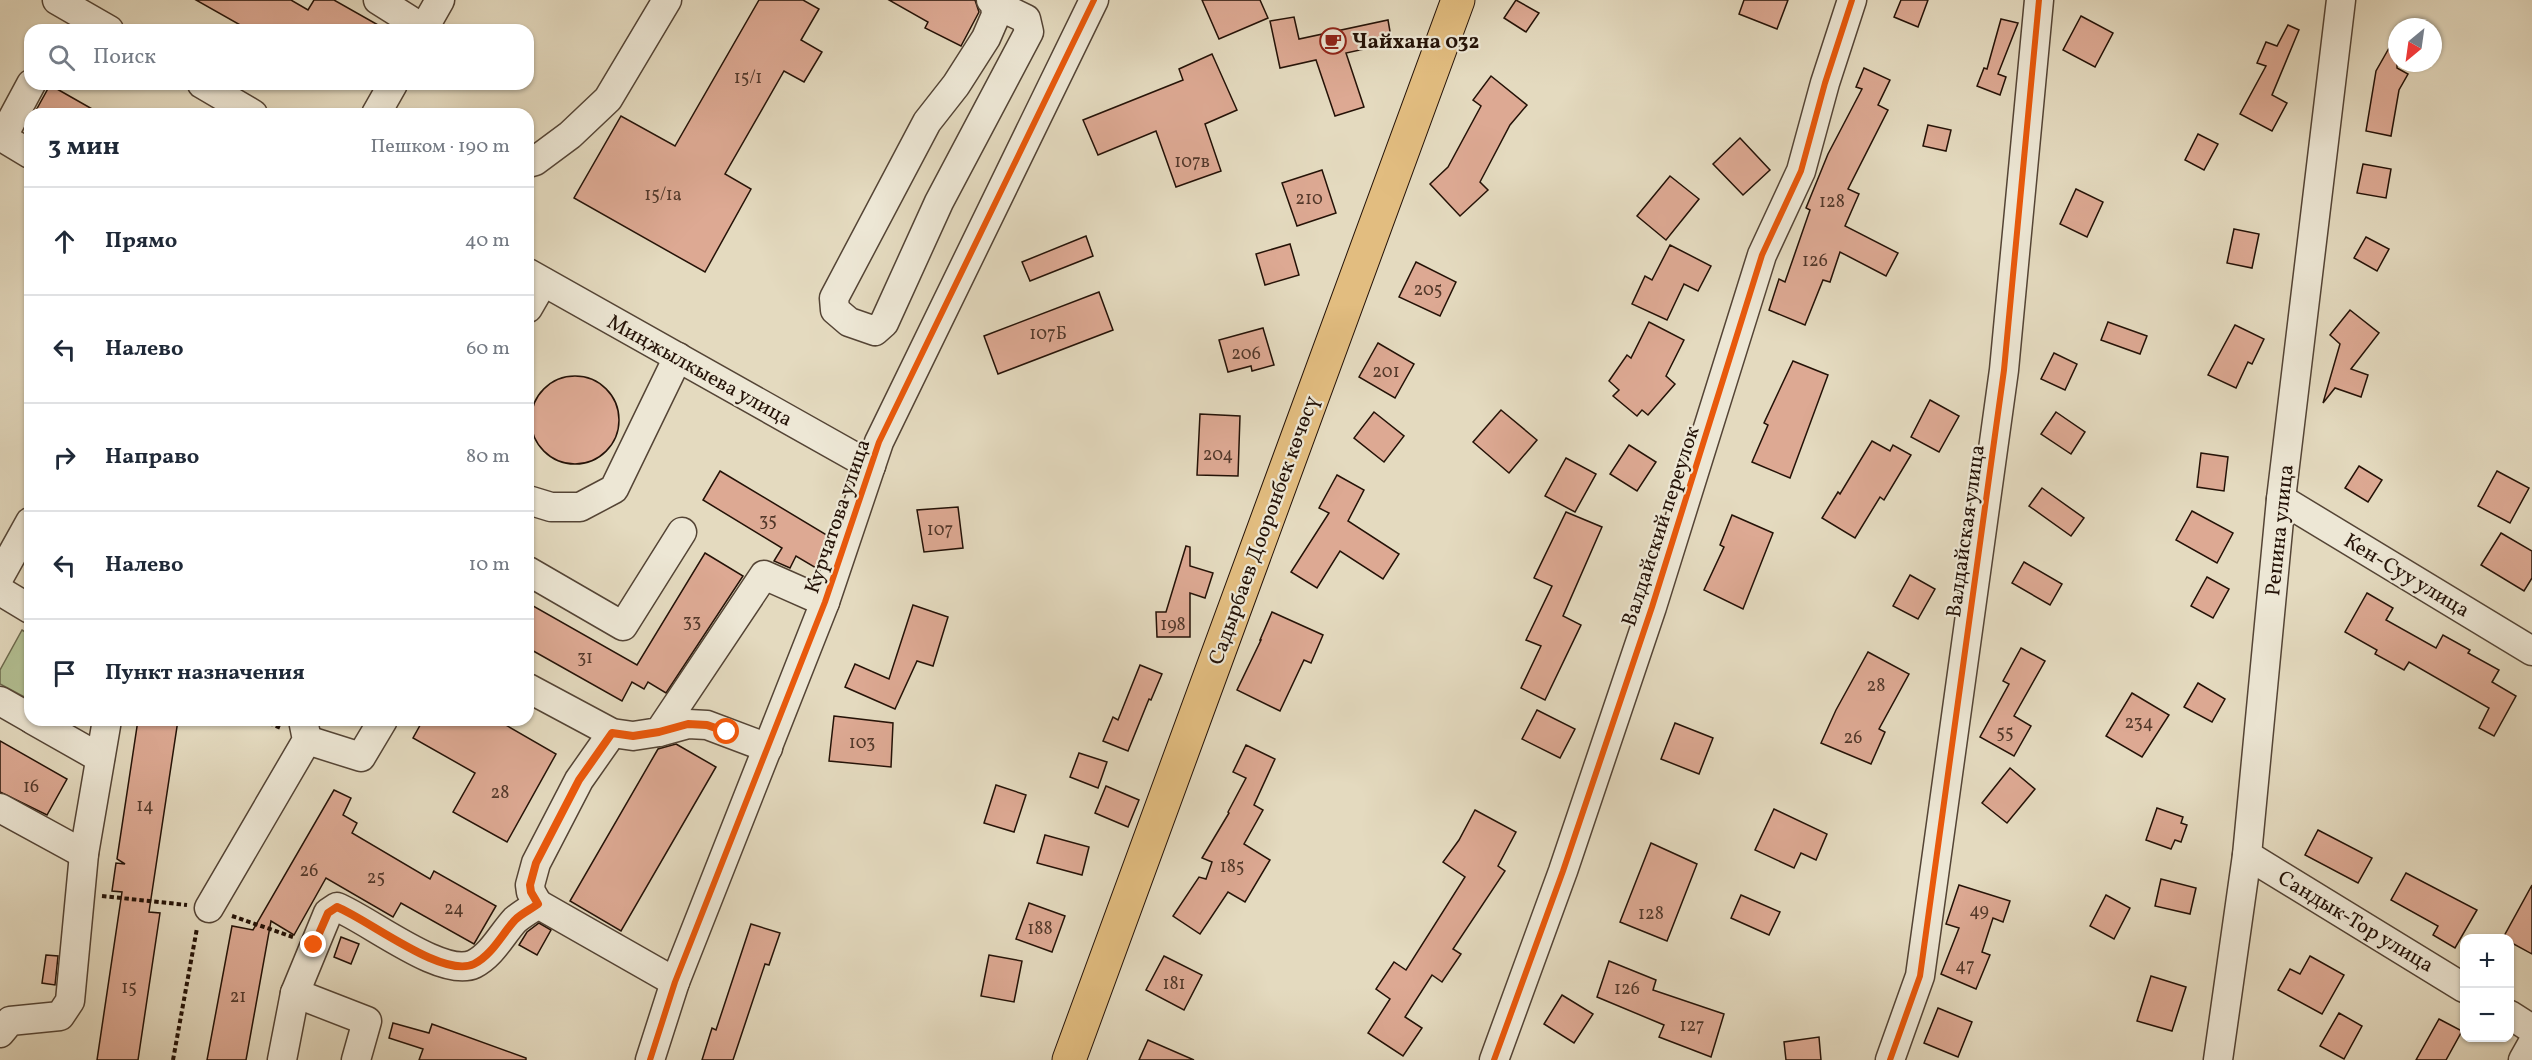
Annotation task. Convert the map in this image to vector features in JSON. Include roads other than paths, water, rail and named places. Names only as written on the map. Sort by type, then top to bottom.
[{"type":"main road","name":"Садырбаев Дооронбек көчөсү","points":[[1069,1060],[1458,0]]},
{"type":"street","points":[[378,0],[415,24]]},
{"type":"street","points":[[427,24],[440,0]]},
{"type":"street","points":[[534,161],[570,135],[609,99],[667,0]]},
{"type":"street","name":"Курчатова улица","points":[[650,1060],[675,982],[825,602],[879,442],[1094,0]]},
{"type":"street","name":"Валдайский переулок","points":[[1494,1060],[1560,882],[1648,618],[1762,255],[1801,171],[1825,83],[1852,0]]},
{"type":"street","name":"Валдайская улица","points":[[1890,1060],[1920,976],[2004,370],[2039,0]]},
{"type":"street","name":"Репина улица","points":[[2218,1060],[2247,855],[2281,499],[2341,0]]},
{"type":"street","points":[[993,2],[1026,19],[1029,32],[939,202],[884,323],[875,331],[849,322],[835,310],[834,298],[927,122],[956,85],[986,38],[996,15],[993,2]]},
{"type":"street","points":[[63,13],[93,24]]},
{"type":"street","points":[[24,150],[1,137],[28,90]]},
{"type":"street","points":[[211,90],[243,108]]},
{"type":"street","points":[[379,108],[390,90]]},
{"type":"street","name":"Миңжылкыева улица","points":[[536,278],[871,466]]},
{"type":"street","points":[[534,502],[551,507],[580,507],[614,489],[678,357]]},
{"type":"street","name":"Кен-Суу улица","points":[[2281,499],[2532,651]]},
{"type":"street","points":[[534,574],[623,626],[682,531]]},
{"type":"street","points":[[0,576],[24,533]]},
{"type":"street","points":[[659,732],[764,575],[825,602]]},
{"type":"street","points":[[0,591],[24,605]]},
{"type":"street","points":[[534,691],[612,733],[633,736],[688,724],[707,725],[768,748]]},
{"type":"street","points":[[0,701],[24,714]]},
{"type":"street","points":[[44,726],[100,758]]},
{"type":"street","points":[[0,1034],[10,1021],[60,1016],[70,1001],[84,854],[106,726]]},
{"type":"street","points":[[209,908],[305,730],[361,757],[379,726]]},
{"type":"street","points":[[612,733],[579,780],[536,863],[530,885],[531,892],[538,904],[675,982]]},
{"type":"street","points":[[0,808],[84,854]]},
{"type":"street","name":"Сандык-Тор улица","points":[[2247,855],[2460,986]]},
{"type":"street","points":[[282,1060],[295,993],[328,913],[337,907],[350,912],[398,942],[449,966],[462,968],[485,956],[517,918],[538,904]]},
{"type":"street","points":[[295,993],[368,1021],[356,1060]]},
{"type":"street","points":[[2514,1018],[2532,1029]]},
{"type":"street","points":[[2523,1060],[2532,1044]]},
{"type":"place","name":"Чайхана 032","points":[[1333,41]]}]
